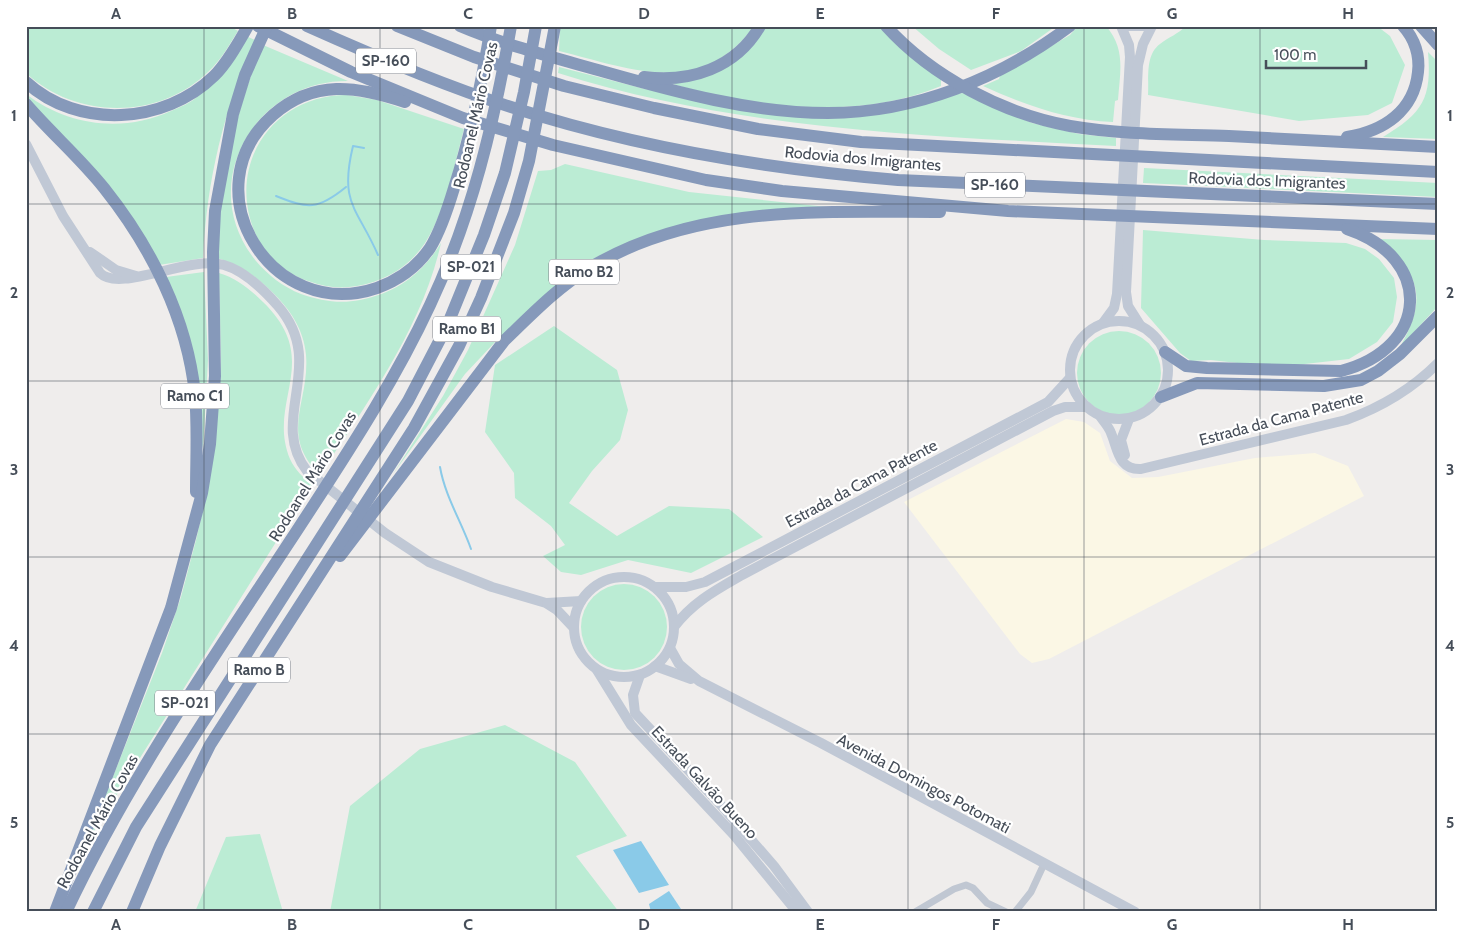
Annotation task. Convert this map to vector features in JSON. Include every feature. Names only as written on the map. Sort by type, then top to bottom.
[{"type":"highway","points":[[26,82],[50,98],[88,112],[116,116],[149,112],[176,102],[206,83],[221,68],[248,26]]},
{"type":"highway","points":[[258,26],[293,45],[351,72],[460,117]]},
{"type":"highway","points":[[55,912],[171,608],[197,512],[209,453],[214,404],[216,358],[213,252],[215,211],[233,114],[245,75],[267,26]]},
{"type":"highway","name":"Rodovia dos Imigrantes","points":[[308,26],[378,58],[466,92],[557,121],[660,146],[740,162],[833,174],[976,184],[1438,204]]},
{"type":"highway","name":"Rodovia dos Imigrantes","points":[[397,26],[474,57],[564,86],[654,108],[758,129],[861,142],[1438,172]]},
{"type":"highway","points":[[491,26],[484,74],[471,130],[450,201],[435,240],[414,267],[394,281],[355,294],[333,295],[297,285],[284,277],[256,248],[244,224],[238,193],[240,173],[244,159],[260,129],[280,109],[312,93],[347,88],[379,94],[435,112],[460,117],[553,145],[647,168],[782,191],[1008,211],[1438,229]]},
{"type":"highway","name":"Rodoanel Mário Covas","points":[[66,912],[112,823],[155,751],[335,473],[409,348],[454,252],[482,167],[501,86],[511,26]]},
{"type":"highway","name":"SP-021","points":[[93,912],[136,827],[353,487],[425,370],[447,326],[484,235],[513,143],[536,26]]},
{"type":"highway","name":"Ramo B1","points":[[309,595],[376,499],[448,369],[481,298],[501,247],[529,161],[555,26]]},
{"type":"highway","points":[[600,70],[655,78],[695,76],[729,61],[747,45],[760,26]]},
{"type":"highway","points":[[886,26],[920,56],[953,80],[1007,107],[1048,121],[1070,126],[1119,132],[1438,147]]},
{"type":"highway","points":[[465,28],[566,62],[704,98],[807,112],[846,112],[906,103],[936,96],[996,72],[1070,26]]},
{"type":"highway","points":[[1320,141],[1361,135],[1380,128],[1398,115],[1410,102],[1417,85],[1419,63],[1416,46],[1403,26]]},
{"type":"highway","points":[[1421,26],[1438,45]]},
{"type":"highway","name":"Ramo C1","points":[[26,104],[102,186],[151,259],[164,284],[187,348],[191,368],[197,430],[197,512]]},
{"type":"highway","name":"Ramo B2","points":[[376,499],[426,441],[504,341],[529,316],[569,282],[629,246],[703,223],[742,218],[830,212],[1008,211]]},
{"type":"highway","points":[[1165,352],[1186,366],[1207,368],[1341,370],[1358,366],[1377,357],[1396,340],[1407,320],[1410,304],[1409,289],[1404,272],[1394,258],[1370,239],[1332,225]]},
{"type":"highway","points":[[1161,397],[1183,387],[1203,382],[1324,386],[1361,380],[1378,371],[1400,354],[1438,316]]},
{"type":"highway","name":"Ramo B","points":[[132,912],[160,846],[210,745],[309,595]]},
{"type":"main road","points":[[1121,26],[1128,40],[1130,51],[1131,103],[1123,242],[1116,302],[1102,323],[1088,332],[1076,345],[1070,361],[1070,378],[1075,394],[1085,407],[1100,416],[1114,420],[1129,419],[1142,415],[1161,397],[1167,382],[1169,367],[1165,352],[1155,336],[1140,325],[1132,314],[1127,300],[1123,242]]},
{"type":"main road","points":[[1128,26],[1149,26]]},
{"type":"main road","points":[[1131,103],[1141,49],[1152,26]]},
{"type":"main road","points":[[27,148],[63,216],[104,276],[118,280],[186,265],[216,264],[235,270],[259,287],[284,313],[298,341],[300,371],[293,416],[293,437],[298,457],[307,471],[386,533],[429,562],[492,587],[546,603],[557,610],[574,628]]},
{"type":"main road","points":[[83,246],[106,264],[120,271],[142,276]]},
{"type":"main road","points":[[104,276],[111,272],[120,271]]},
{"type":"main road","points":[[1102,323],[1121,320],[1140,325]]},
{"type":"main road","name":"Estrada da Cama Patente","points":[[1100,416],[1111,432],[1115,448],[1122,461],[1136,469],[1346,420],[1367,412],[1411,388],[1438,363]]},
{"type":"main road","name":"Estrada da Cama Patente","points":[[655,587],[686,587],[705,582],[1048,402],[1070,378]]},
{"type":"main road","name":"Estrada da Cama Patente","points":[[674,627],[700,599],[742,575],[1053,411],[1065,407],[1085,407]]},
{"type":"main road","points":[[1129,419],[1123,431],[1121,447],[1130,460],[1148,467]]},
{"type":"main road","points":[[615,577],[636,578],[655,587],[669,604],[674,627],[670,648],[655,666],[640,675],[617,677],[596,669],[582,655],[575,637],[576,614],[581,601],[596,585],[615,577]]},
{"type":"main road","points":[[546,603],[581,601]]},
{"type":"main road","name":"Avenida Domingos Potomati","points":[[670,648],[679,664],[699,681]]},
{"type":"main road","name":"Avenida Domingos Potomati","points":[[655,666],[699,681],[820,743],[1135,912]]},
{"type":"main road","name":"Estrada Galvão Bueno","points":[[596,669],[631,725],[734,835],[797,912]]},
{"type":"main road","name":"Estrada Galvão Bueno","points":[[640,675],[633,694],[635,713],[774,866],[808,912]]},
{"type":"street","points":[[1015,912],[1031,892],[1044,864]]},
{"type":"street","points":[[915,912],[954,889],[966,885],[973,888],[988,903],[1006,912]]},
{"type":"shaded area","points":[[1066,419],[1084,422],[1100,433],[1110,461],[1132,478],[1158,477],[1255,458],[1315,453],[1348,466],[1364,496],[1049,659],[1032,663],[1020,654],[904,502]]},
{"type":"green space","points":[[26,26],[229,26],[238,31],[213,67],[189,87],[167,99],[143,106],[118,108],[93,106],[69,99],[46,88],[26,73]]},
{"type":"green space","points":[[560,26],[754,26],[733,49],[711,63],[688,71],[664,73],[613,65],[559,51]]},
{"type":"green space","points":[[764,26],[880,26],[941,79],[941,86],[909,97],[875,104],[841,107],[806,107],[736,99],[669,83],[698,79]]},
{"type":"green space","points":[[912,26],[1056,26],[1021,51],[971,70],[939,49]]},
{"type":"green space","points":[[1078,26],[1106,26],[1117,43],[1120,70],[1118,100],[1115,101],[1113,122],[1063,115],[983,86],[999,79],[1000,76],[1070,35]]},
{"type":"green space","points":[[1186,26],[1377,26],[1390,36],[1405,65],[1392,103],[1368,115],[1299,121],[1148,95],[1149,67],[1152,54],[1160,44]]},
{"type":"green space","points":[[246,36],[255,40],[234,93],[218,147],[208,201],[203,258],[159,265],[26,99],[26,94],[42,105],[60,113],[96,123],[115,124],[153,118],[189,103],[195,98],[217,75]]},
{"type":"green space","points":[[263,45],[348,81],[315,85],[286,98],[262,117],[244,142],[233,170],[231,201],[238,231],[256,261],[276,280],[301,294],[330,301],[345,302],[373,297],[396,287],[417,273],[441,243],[421,305],[407,335],[374,392],[320,475],[308,460],[301,446],[298,431],[306,372],[306,355],[305,346],[295,320],[266,286],[240,268],[217,258],[221,203],[230,149],[244,97]]},
{"type":"green space","points":[[1428,52],[1438,62],[1438,139],[1383,137],[1407,120],[1422,103],[1428,81]]},
{"type":"green space","points":[[559,67],[645,89],[793,115],[963,93],[1032,123],[1079,134],[1116,138],[1116,146],[905,134],[765,119],[695,107],[626,92],[558,73]]},
{"type":"green space","points":[[347,95],[377,100],[464,129],[453,173],[439,216],[419,252],[404,266],[387,277],[357,286],[332,287],[320,285],[292,274],[265,250],[256,235],[248,209],[247,184],[251,160],[262,139],[277,121],[297,107],[320,98]]},
{"type":"green space","points":[[565,164],[689,192],[846,209],[769,212],[629,242],[595,258],[562,280],[497,340],[465,374],[393,474],[443,396],[468,350],[515,245],[538,171],[551,170]]},
{"type":"green space","points":[[1144,168],[1438,183],[1438,197],[1143,183]]},
{"type":"green space","points":[[1143,230],[1264,240],[1346,243],[1365,249],[1379,259],[1394,278],[1397,297],[1393,322],[1377,342],[1349,359],[1296,365],[1255,365],[1211,360],[1191,361],[1180,353],[1141,308]]},
{"type":"green space","points":[[1378,239],[1438,240],[1438,306],[1400,347],[1409,330],[1414,314],[1415,288],[1411,276],[1403,264]]},
{"type":"green space","points":[[204,272],[208,360],[203,449],[166,277]]},
{"type":"green space","points":[[219,273],[243,284],[263,302],[281,323],[290,343],[292,362],[284,418],[284,438],[292,463],[312,485],[87,842],[162,653],[181,597],[203,510],[220,390]]},
{"type":"green space","points":[[554,326],[617,370],[628,410],[620,440],[592,471],[569,503],[617,536],[669,506],[729,509],[763,537],[691,573],[628,560],[581,575],[561,572],[543,556],[565,545],[551,526],[515,498],[514,473],[485,432],[495,365]]},
{"type":"green space","points":[[1119,331],[1135,334],[1149,343],[1158,357],[1161,373],[1158,389],[1149,403],[1135,412],[1119,415],[1103,412],[1089,403],[1080,389],[1077,373],[1080,357],[1089,343],[1103,334]]},
{"type":"green space","points":[[624,584],[641,587],[655,596],[664,610],[667,627],[664,644],[655,658],[641,667],[624,670],[607,667],[593,658],[584,644],[581,627],[584,610],[593,596],[607,587]]},
{"type":"green space","points":[[505,725],[575,762],[627,836],[576,856],[619,912],[330,912],[350,806],[420,749]]},
{"type":"green space","points":[[260,834],[283,912],[195,912],[226,837]]},
{"type":"water","points":[[641,841],[669,885],[639,893],[613,850]]},
{"type":"water","points":[[669,891],[683,912],[651,912],[649,904]]},
{"type":"waterway","points":[[364,148],[353,146],[349,165],[349,193],[357,215],[378,255]]},
{"type":"waterway","points":[[276,196],[296,203],[312,205],[328,200],[346,187]]},
{"type":"waterway","points":[[440,467],[449,498],[471,549]]}]
